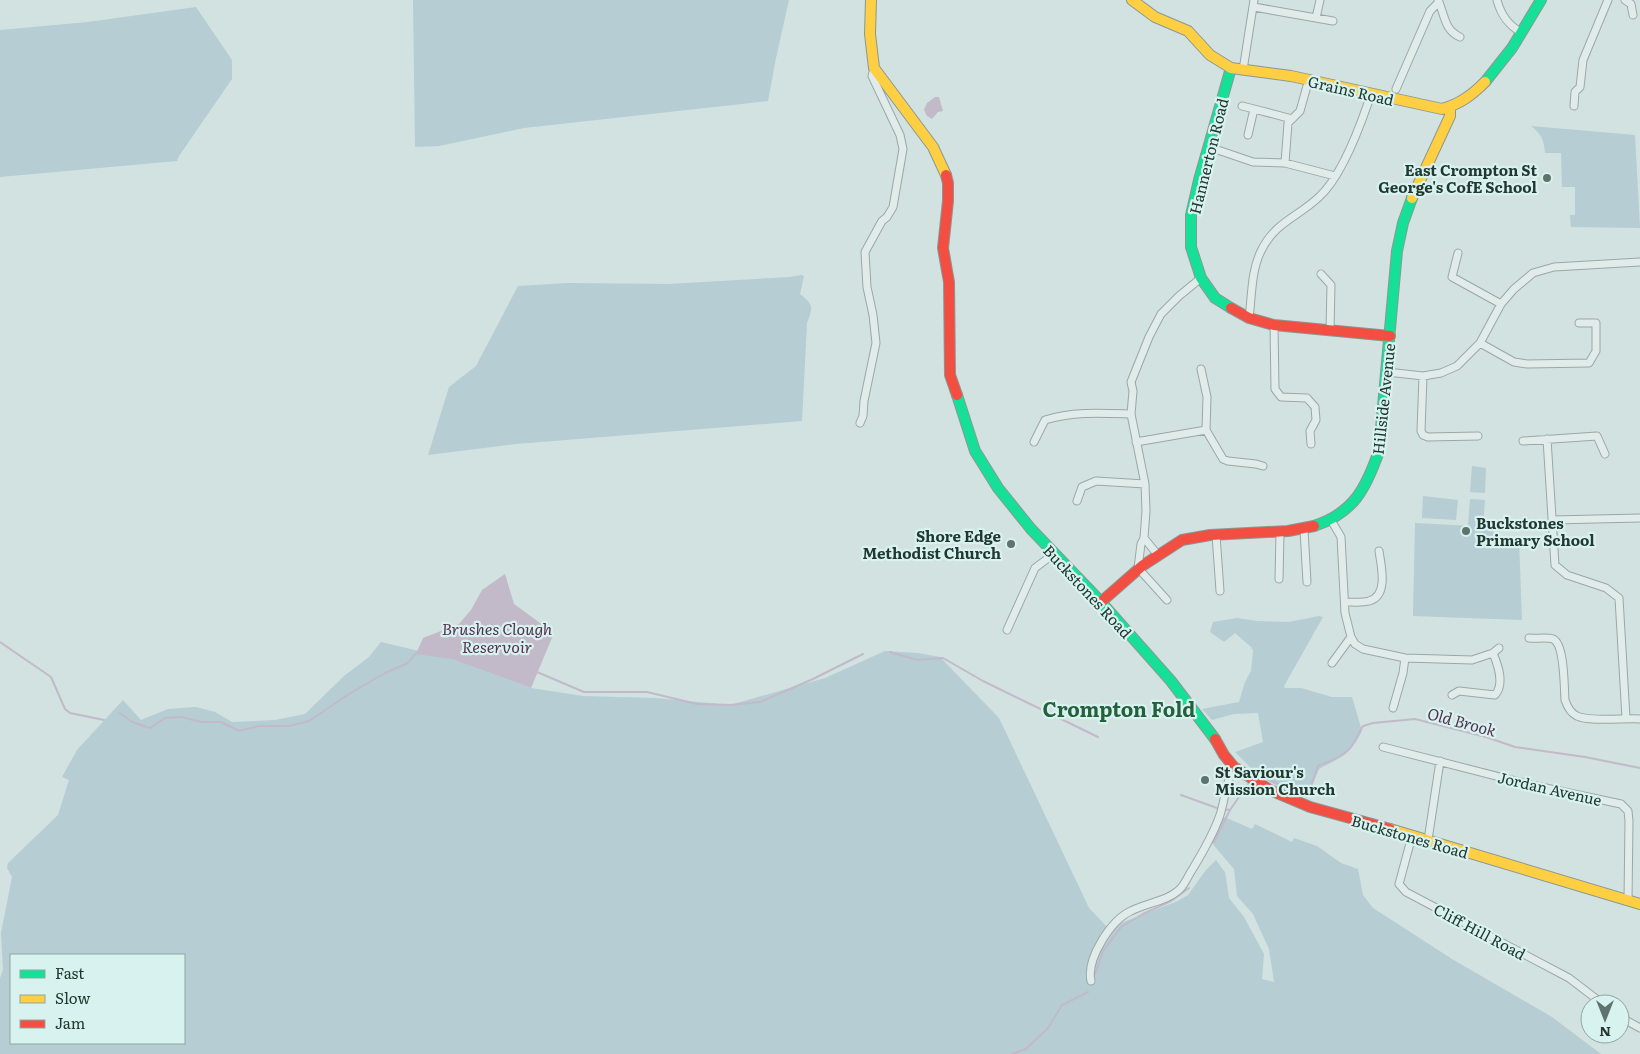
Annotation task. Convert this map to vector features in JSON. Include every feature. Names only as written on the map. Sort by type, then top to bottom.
[{"type":"street","name":"Buckstones Road","points":[[871,0],[868,35],[874,68],[934,147],[948,182],[943,248],[949,282],[950,375],[975,451],[1003,494],[1031,530],[1101,602],[1176,687],[1212,734],[1224,755],[1234,767],[1270,790],[1296,802],[1640,904]]},
{"type":"street","name":"Grains Road","points":[[1132,0],[1155,17],[1188,31],[1210,55],[1232,68],[1291,76],[1430,107],[1450,108]]},
{"type":"street","points":[[1316,18],[1320,0]]},
{"type":"street","points":[[1497,0],[1503,16],[1516,30],[1522,33]]},
{"type":"street","points":[[1450,108],[1465,101],[1503,61],[1541,0]]},
{"type":"street","points":[[1574,106],[1575,92],[1580,87],[1583,60],[1608,0]]},
{"type":"street","points":[[1625,0],[1631,4],[1632,15]]},
{"type":"street","points":[[1439,1],[1448,28],[1452,33],[1460,37]]},
{"type":"street","points":[[1396,90],[1430,12],[1439,1]]},
{"type":"street","points":[[1243,70],[1254,4],[1333,21]]},
{"type":"street","points":[[860,423],[863,416],[864,401],[876,343],[867,287],[865,252],[892,207],[903,149],[900,135],[872,76],[874,68]]},
{"type":"street","name":"Hannerton Road","points":[[1232,68],[1192,215],[1192,247],[1202,278],[1215,298],[1249,318],[1274,325],[1390,336]]},
{"type":"street","points":[[1284,163],[1288,122],[1301,110],[1307,86]]},
{"type":"street","points":[[1249,318],[1255,267],[1262,250],[1279,226],[1319,197],[1336,176],[1358,134],[1368,103]]},
{"type":"street","points":[[1242,106],[1292,119]]},
{"type":"street","name":"Hillside Avenue","points":[[1101,602],[1138,568],[1157,554],[1182,540],[1216,535],[1280,533],[1304,530],[1331,520],[1344,512],[1361,495],[1374,470],[1381,441],[1397,251],[1415,191],[1448,121],[1451,113],[1450,108]]},
{"type":"street","points":[[1248,135],[1254,109]]},
{"type":"street","points":[[1209,147],[1253,162],[1284,163],[1336,176]]},
{"type":"street","points":[[1458,254],[1452,277],[1501,304]]},
{"type":"street","points":[[1386,372],[1423,376],[1458,366],[1480,343],[1501,304],[1514,289],[1533,273],[1554,267],[1640,262]]},
{"type":"street","points":[[1320,274],[1331,285],[1330,331]]},
{"type":"street","points":[[1167,600],[1138,568],[1141,544],[1144,538],[1145,484],[1132,414],[1133,391],[1131,382],[1149,337],[1161,314],[1178,296],[1202,278]]},
{"type":"street","points":[[1480,343],[1514,362],[1527,364],[1589,363],[1596,351],[1596,323],[1579,323]]},
{"type":"street","points":[[1274,325],[1274,388],[1281,397],[1307,398],[1315,407],[1316,420],[1310,431],[1311,444]]},
{"type":"street","points":[[1201,370],[1207,397],[1206,430],[1222,458],[1228,461],[1263,466]]},
{"type":"street","points":[[1423,376],[1421,432],[1423,435],[1428,437],[1467,432],[1478,436]]},
{"type":"street","points":[[1034,442],[1045,420],[1058,416],[1089,413],[1132,414]]},
{"type":"street","points":[[1136,442],[1206,430]]},
{"type":"street","points":[[1523,441],[1597,436],[1605,454]]},
{"type":"street","points":[[1547,440],[1555,565],[1567,575],[1606,588],[1619,598],[1626,718]]},
{"type":"street","points":[[1078,501],[1082,487],[1096,482],[1145,484]]},
{"type":"street","points":[[1552,520],[1640,518]]},
{"type":"street","points":[[1331,520],[1341,537],[1346,602],[1345,613],[1350,636],[1355,644],[1363,648],[1405,658],[1472,660],[1496,650],[1500,670],[1498,692],[1495,695],[1459,691],[1452,695]]},
{"type":"street","points":[[1304,530],[1307,582]]},
{"type":"street","points":[[1279,579],[1280,533]]},
{"type":"street","points":[[1216,535],[1220,591]]},
{"type":"street","points":[[1144,538],[1150,548],[1157,554]]},
{"type":"street","points":[[1346,602],[1372,601],[1378,595],[1383,582],[1379,551]]},
{"type":"street","points":[[1007,630],[1034,568],[1055,553]]},
{"type":"street","points":[[1332,663],[1350,636]]},
{"type":"street","points":[[1529,638],[1553,639],[1558,643],[1562,653],[1565,700],[1567,707],[1574,714],[1585,718],[1640,719]]},
{"type":"street","points":[[1393,708],[1403,673],[1405,658]]},
{"type":"street","name":"Jordan Avenue","points":[[1383,747],[1527,784],[1621,804],[1628,811],[1630,821],[1628,900]]},
{"type":"street","points":[[1428,840],[1440,761]]},
{"type":"street","points":[[1091,981],[1093,958],[1105,936],[1114,925],[1130,911],[1174,894],[1181,888],[1209,843],[1230,774],[1234,767]]},
{"type":"street","name":"Cliff Hill Road","points":[[1412,836],[1399,884],[1406,892],[1569,978],[1590,994]]},
{"type":"shaded area","points":[[413,0],[789,0],[768,101],[524,128],[439,146],[415,147]]},
{"type":"shaded area","points":[[196,7],[232,60],[232,79],[177,161],[0,177],[0,30],[88,22]]},
{"type":"shaded area","points":[[1531,126],[1635,135],[1640,228],[1571,227],[1570,215],[1575,215],[1575,187],[1562,187],[1561,153],[1545,153],[1542,138]]},
{"type":"shaded area","points":[[804,276],[800,294],[808,301],[811,307],[807,323],[802,421],[516,444],[428,455],[449,387],[476,366],[518,286],[568,283],[669,284]]},
{"type":"shaded area","points":[[1472,466],[1486,468],[1485,493],[1470,492]]},
{"type":"shaded area","points":[[1423,496],[1458,500],[1456,520],[1422,518]]},
{"type":"shaded area","points":[[1470,499],[1485,500],[1483,526],[1494,527],[1493,539],[1519,540],[1522,620],[1413,616],[1415,523],[1471,526],[1468,525]]},
{"type":"shaded area","points":[[1319,616],[1323,617],[1284,686],[1285,688],[1301,688],[1332,697],[1352,697],[1362,731],[1349,751],[1319,769],[1307,798],[1283,789],[1259,776],[1235,752],[1263,742],[1258,713],[1234,714],[1212,720],[1202,709],[1239,702],[1245,682],[1251,671],[1253,651],[1251,647],[1235,633],[1224,642],[1210,632],[1213,622],[1237,618],[1289,622]]},
{"type":"shaded area","points":[[381,642],[453,659],[531,688],[583,696],[656,698],[730,705],[825,678],[885,651],[918,653],[940,657],[999,718],[1089,908],[1108,928],[1178,901],[1188,895],[1206,870],[1216,860],[1225,872],[1229,898],[1244,917],[1264,954],[1262,979],[1274,982],[1269,949],[1253,914],[1237,896],[1234,869],[1211,842],[1222,816],[1252,829],[1255,824],[1292,842],[1294,838],[1317,846],[1341,863],[1358,869],[1363,895],[1373,908],[1452,959],[1552,1017],[1580,1038],[1580,1044],[1588,1044],[1601,1054],[0,1054],[0,978],[3,970],[1,933],[12,877],[7,868],[8,863],[58,815],[69,780],[62,777],[77,750],[123,700],[141,720],[168,709],[196,707],[215,712],[232,722],[275,720],[305,714],[344,676],[369,657]]},
{"type":"water","points":[[935,97],[939,97],[943,111],[938,112],[932,119],[927,116],[924,110],[927,103]]},
{"type":"water","name":"Brushes Clough Reservoir","points":[[505,574],[514,604],[554,633],[531,688],[452,659],[416,654],[423,638],[459,624],[471,610],[482,590]]},
{"type":"waterway","points":[[0,642],[51,677],[65,709],[70,713],[104,720]]},
{"type":"waterway","points":[[890,652],[917,660],[943,658],[983,681],[1098,737]]},
{"type":"waterway","points":[[120,713],[132,722],[150,728],[165,718],[181,717],[202,722],[221,722],[239,731],[259,726],[289,726],[309,721],[349,694],[385,673],[408,663],[416,653]]},
{"type":"waterway","points":[[537,672],[584,692],[647,692],[697,704],[730,705],[760,702],[813,679],[863,654]]},
{"type":"waterway","name":"Old Brook","points":[[1256,774],[1302,795],[1310,789],[1318,766],[1346,752],[1363,726],[1373,723],[1415,719],[1486,737],[1515,747],[1585,757],[1640,768]]},
{"type":"waterway","name":"Old Brook","points":[[1214,842],[1230,810],[1248,784]]},
{"type":"waterway","points":[[1181,795],[1217,808],[1230,810]]},
{"type":"waterway","name":"Old Brook","points":[[1095,974],[1103,951],[1121,927],[1171,901],[1189,888]]},
{"type":"waterway","name":"Old Brook","points":[[1012,1054],[1026,1049],[1048,1028],[1062,1005],[1088,992]]},
{"type":"traffic: fast","points":[[1485,82],[1512,48],[1541,0]]},
{"type":"traffic: fast","points":[[1231,68],[1191,215],[1191,247],[1201,278],[1215,298],[1231,308]]},
{"type":"traffic: fast","points":[[1314,526],[1328,521],[1339,514],[1357,498],[1369,476],[1379,451],[1397,251],[1403,223],[1412,198]]},
{"type":"traffic: fast","points":[[957,395],[975,451],[998,488],[1031,529],[1101,602],[1171,681],[1215,739]]},
{"type":"traffic: slow","points":[[871,0],[870,34],[874,68],[933,147],[946,175]]},
{"type":"traffic: slow","points":[[1132,0],[1155,17],[1188,31],[1210,55],[1231,68],[1291,76],[1442,109],[1454,105],[1485,82]]},
{"type":"traffic: slow","points":[[1412,198],[1450,116],[1450,108]]},
{"type":"traffic: slow","points":[[1390,829],[1640,904]]},
{"type":"traffic: jam","points":[[946,175],[948,201],[943,248],[949,282],[950,375],[957,395]]},
{"type":"traffic: jam","points":[[1231,308],[1249,318],[1274,325],[1390,336]]},
{"type":"traffic: jam","points":[[1101,602],[1142,566],[1182,540],[1210,535],[1288,531],[1314,526]]},
{"type":"traffic: jam","points":[[1215,739],[1224,755],[1234,767],[1270,790],[1310,807],[1390,829]]},
{"type":"place","name":"East Crompton St George's CofE School","points":[[1547,178]]},
{"type":"place","name":"Buckstones Primary School","points":[[1466,531]]},
{"type":"place","name":"Shore Edge Methodist Church","points":[[1011,544]]},
{"type":"place","name":"St Saviour's Mission Church","points":[[1205,780]]},
{"type":"district","name":"Crompton Fold","points":[[1119,708]]}]
